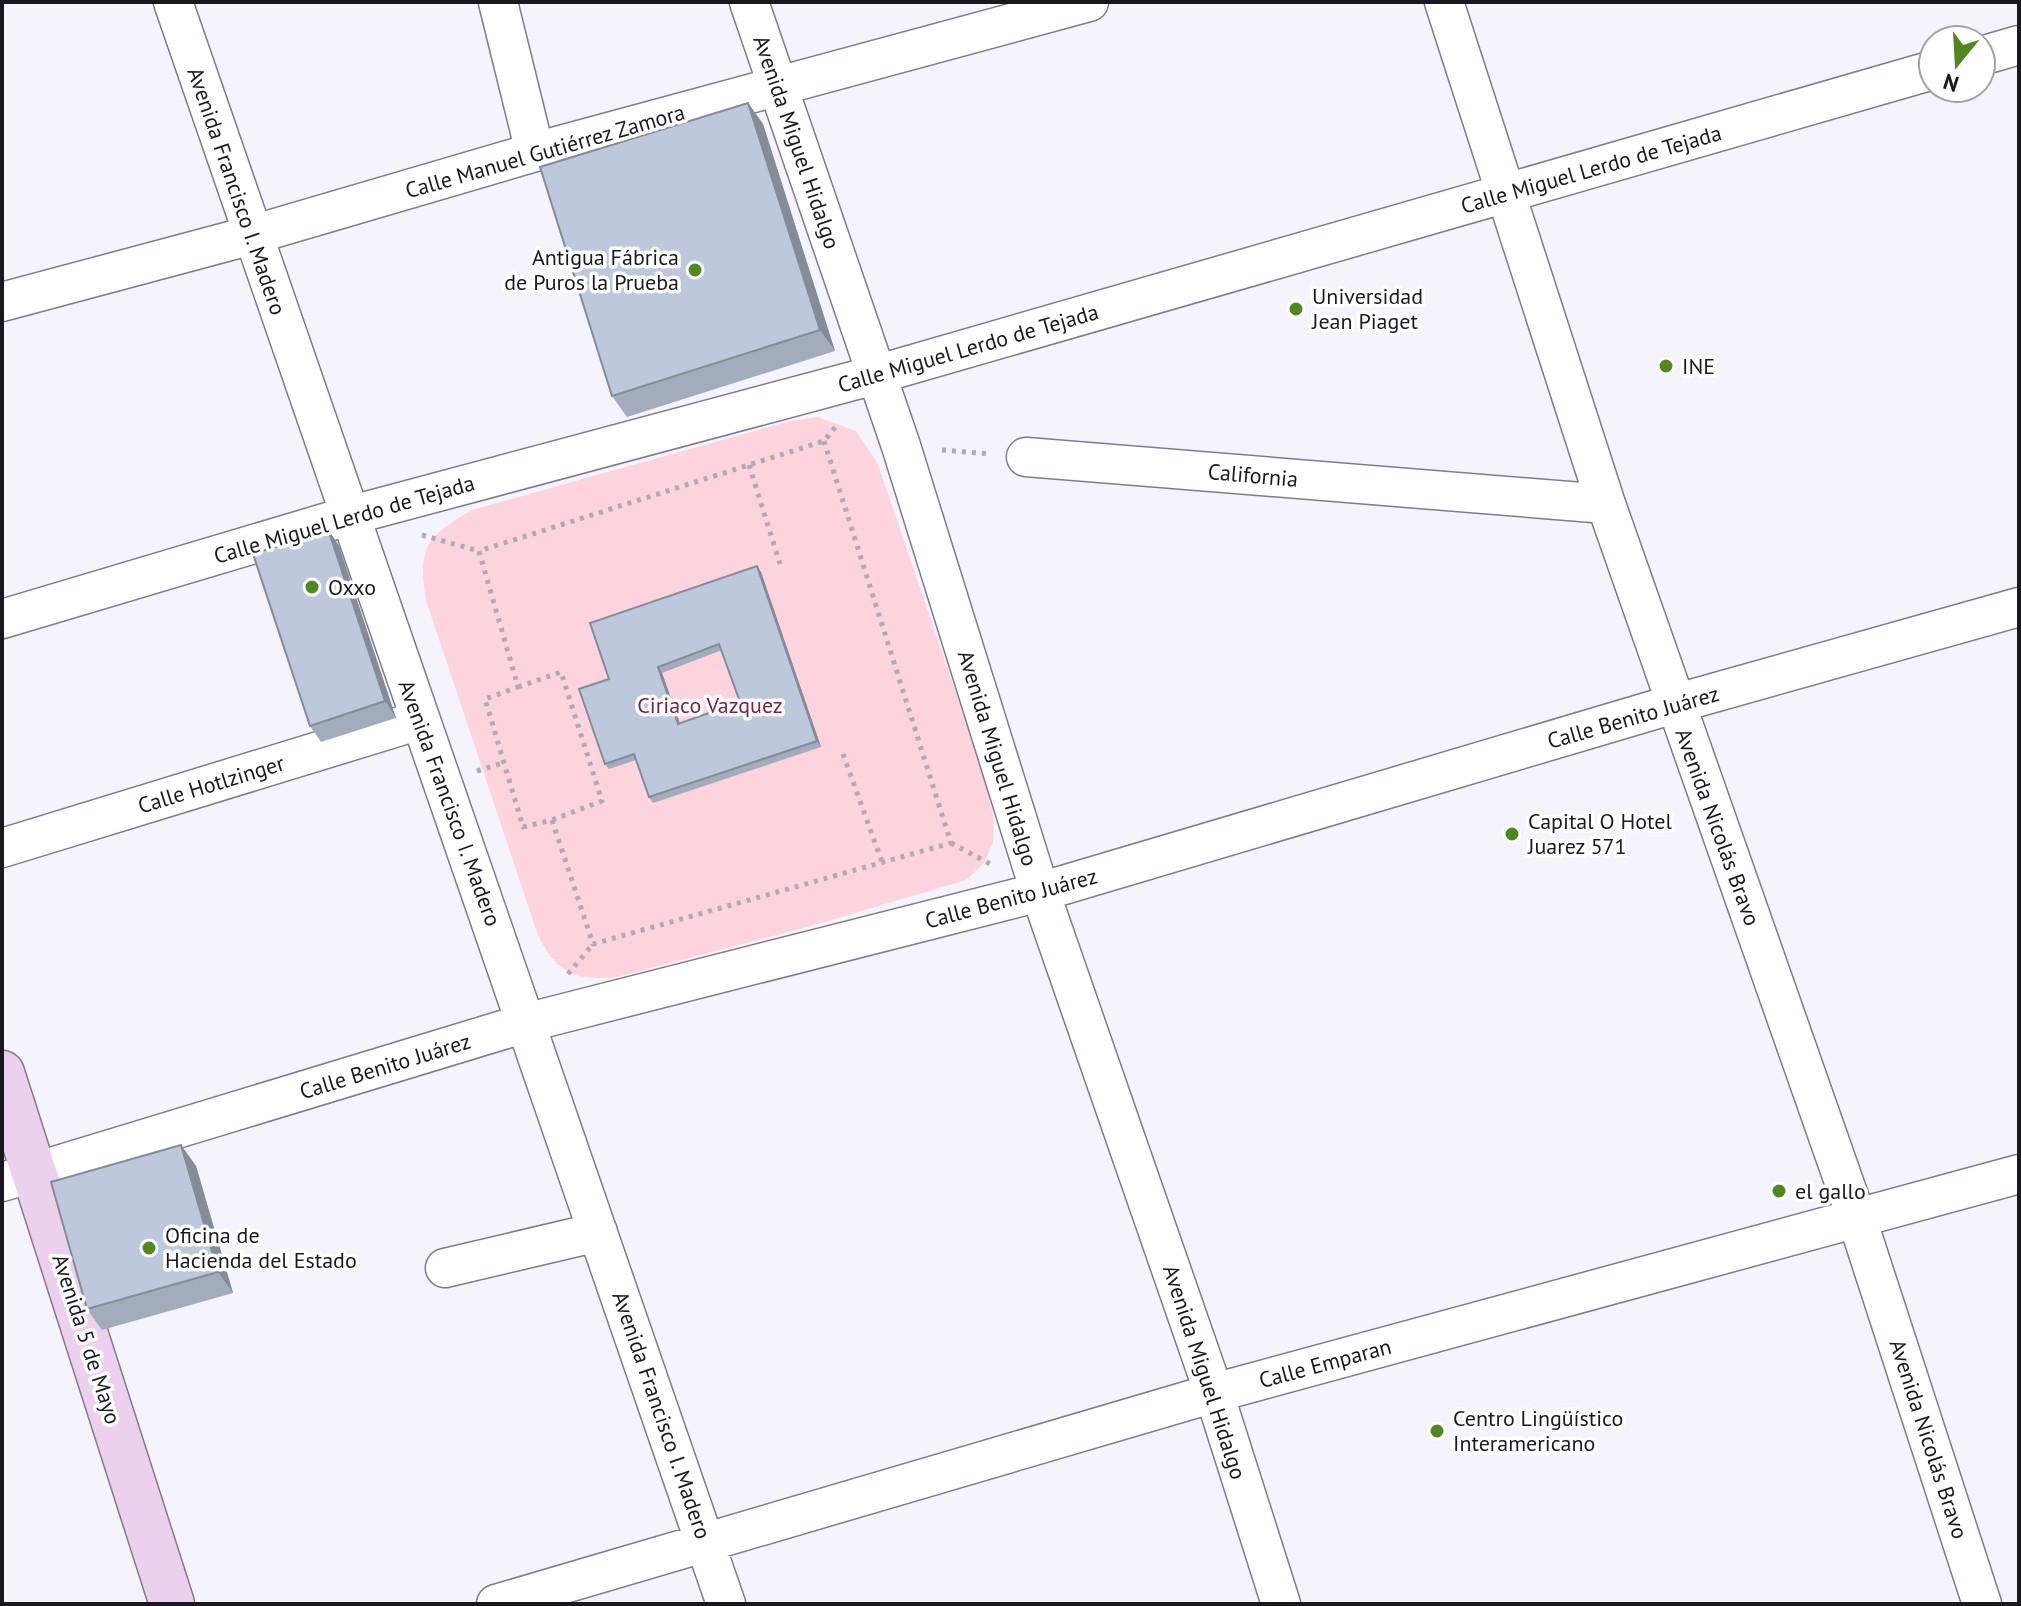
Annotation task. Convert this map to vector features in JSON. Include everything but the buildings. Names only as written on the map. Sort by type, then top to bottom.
[{"type":"street","name":"Avenida Francisco I. Madero","points":[[173,2],[348,516],[529,1022],[726,1604]]},
{"type":"street","points":[[498,2],[535,152]]},
{"type":"street","name":"Avenida Miguel Hidalgo","points":[[749,2],[901,446],[1040,892],[1214,1393],[1281,1604]]},
{"type":"street","name":"Calle Manuel Gutiérrez Zamora","points":[[2,302],[252,235],[535,152],[1089,2]]},
{"type":"street","name":"Avenida Nicolás Bravo","points":[[1444,2],[1606,504],[1857,1219],[1982,1604]]},
{"type":"street","points":[[1997,51],[2019,45]]},
{"type":"street","name":"Calle Miguel Lerdo de Tejada","points":[[2,619],[348,516],[875,375],[1917,75]]},
{"type":"street","name":"California","points":[[1026,457],[1606,504]]},
{"type":"street","name":"Calle Benito Juárez","points":[[18,1178],[529,1022],[1040,892],[1674,704],[2019,607]]},
{"type":"street","name":"Calle Hotlzinger","points":[[2,848],[420,720]]},
{"type":"street","name":"Avenida 5 de Mayo","points":[[2,1073],[18,1178],[172,1604]]},
{"type":"street","name":"Calle Emparan","points":[[496,1604],[706,1545],[1214,1393],[2019,1174]]},
{"type":"street","points":[[445,1268],[598,1232]]},
{"type":"path","points":[[518,687],[479,551],[824,441],[951,843],[593,944],[552,820]]},
{"type":"path","points":[[901,446],[1026,457]]},
{"type":"path","points":[[749,465],[780,564]]},
{"type":"path","points":[[561,672],[602,801],[552,820],[523,827],[485,699],[518,687],[561,672]]},
{"type":"path","points":[[843,754],[882,862]]},
{"type":"green space","name":"Ciriaco Vazquez","points":[[818,417],[856,431],[877,462],[982,769],[994,819],[993,842],[984,863],[966,880],[811,926],[617,977],[590,978],[569,972],[552,959],[538,935],[426,600],[423,567],[429,545],[435,536],[472,510],[790,421]]},
{"type":"place","name":"Antigua Fábrica de Puros la Prueba","points":[[695,270]]},
{"type":"place","name":"Universidad Jean Piaget","points":[[1296,309]]},
{"type":"place","name":"INE","points":[[1666,366]]},
{"type":"place","name":"Oxxo","points":[[312,587]]},
{"type":"place","name":"Capital O Hotel Juarez 571","points":[[1512,834]]},
{"type":"place","name":"el gallo","points":[[1779,1191]]},
{"type":"place","name":"Oficina de Hacienda del Estado","points":[[149,1248]]},
{"type":"place","name":"Centro Lingüístico Interamericano","points":[[1437,1431]]}]
